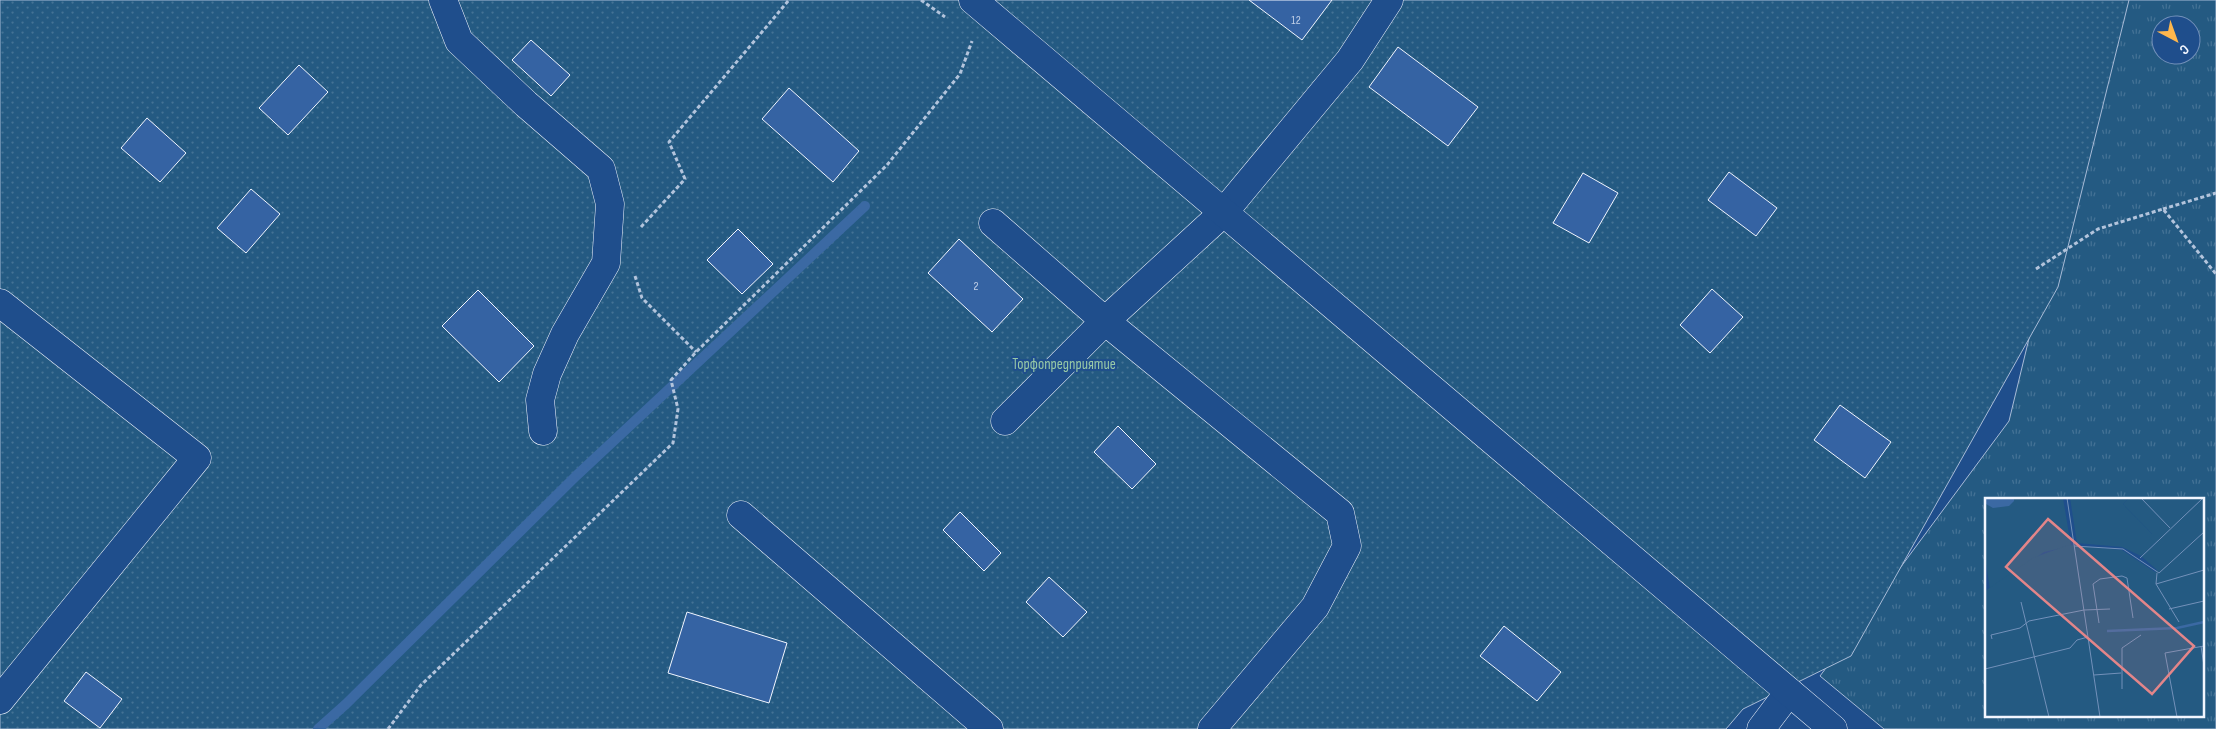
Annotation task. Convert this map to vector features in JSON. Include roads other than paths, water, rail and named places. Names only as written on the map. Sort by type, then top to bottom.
[{"type":"street","points":[[443,0],[459,41],[526,104],[602,169],[610,204],[606,263],[565,334],[547,374],[540,400],[543,431]]},
{"type":"street","points":[[973,0],[1833,729]]},
{"type":"street","points":[[1005,421],[1105,321],[1224,212],[1350,60],[1389,0]]},
{"type":"street","points":[[993,222],[1105,321],[1340,513],[1347,546],[1315,607],[1212,729]]},
{"type":"street","points":[[0,303],[197,458],[0,700]]},
{"type":"street","points":[[742,515],[988,729]]},
{"type":"street","points":[[1761,729],[1789,692]]},
{"type":"waterway","points":[[318,729],[346,704],[576,476],[865,206]]},
{"type":"park label","name":"Торфопредприятие","points":[[1064,364]]}]
